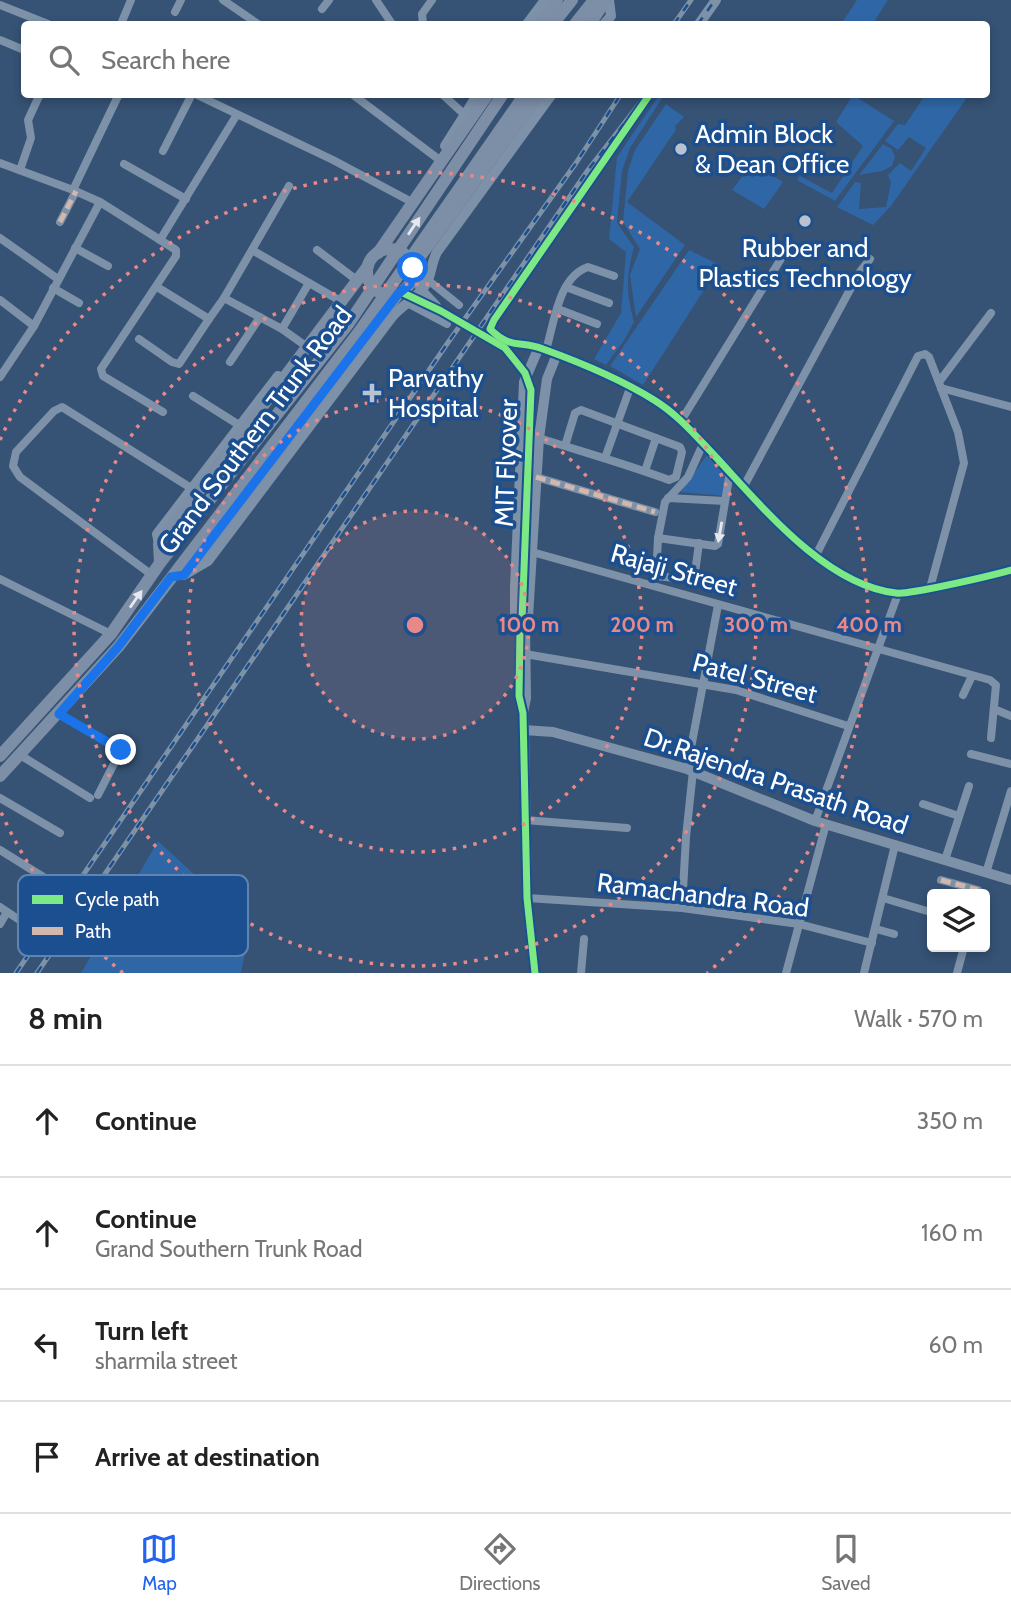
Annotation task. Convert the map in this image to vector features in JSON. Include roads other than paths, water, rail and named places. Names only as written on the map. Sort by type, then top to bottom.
[{"type":"main road","points":[[541,21],[557,0]]},
{"type":"main road","points":[[555,21],[572,0]]},
{"type":"main road","points":[[581,21],[599,12],[608,0]]},
{"type":"main road","points":[[160,563],[162,540],[378,253],[485,98]]},
{"type":"main road","name":"Grand Southern Trunk Road","points":[[0,757],[111,634],[160,563],[349,323],[500,98]]},
{"type":"main road","name":"Grand Southern Trunk Road","points":[[0,776],[59,714],[177,576],[334,365],[522,98]]},
{"type":"main road","points":[[177,576],[198,557],[403,297],[413,270],[536,98]]},
{"type":"main road","points":[[378,253],[392,249],[399,251],[410,261],[413,270]]},
{"type":"main road","points":[[368,266],[368,280],[372,286],[383,295],[403,297]]},
{"type":"main road","points":[[334,365],[349,376]]},
{"type":"street","points":[[122,21],[131,0]]},
{"type":"street","points":[[175,12],[181,0]]},
{"type":"street","points":[[223,0],[254,21]]},
{"type":"street","points":[[321,9],[329,0]]},
{"type":"street","points":[[376,0],[390,21]]},
{"type":"street","points":[[422,20],[432,0]]},
{"type":"street","points":[[529,21],[545,0]]},
{"type":"street","points":[[701,21],[716,0]]},
{"type":"street","points":[[0,5],[40,21]]},
{"type":"street","points":[[0,40],[21,49]]},
{"type":"street","points":[[19,170],[32,138],[28,120],[38,98]]},
{"type":"street","points":[[60,222],[117,98]]},
{"type":"street","points":[[163,151],[191,98]]},
{"type":"street","points":[[201,98],[333,160],[408,200]]},
{"type":"street","points":[[357,98],[438,158]]},
{"type":"street","points":[[446,98],[465,115]]},
{"type":"street","points":[[162,540],[157,534],[354,278],[438,158],[476,98]]},
{"type":"street","points":[[177,576],[208,561],[322,416],[401,307],[403,297],[428,280],[431,263],[437,252],[549,98]]},
{"type":"street","points":[[647,98],[490,326],[495,334],[513,345],[539,347],[558,354],[654,400],[681,421],[794,538],[862,584],[898,594],[966,582],[1011,570]]},
{"type":"street","points":[[160,240],[236,116]]},
{"type":"street","points":[[0,163],[100,202],[176,250],[177,254],[157,287],[100,373],[163,412]]},
{"type":"street","points":[[124,164],[186,199]]},
{"type":"street","points":[[139,339],[179,364],[224,298],[289,186]]},
{"type":"street","points":[[0,377],[4,364],[34,326],[100,202]]},
{"type":"street","points":[[0,238],[58,279]]},
{"type":"street","points":[[75,248],[108,266]]},
{"type":"street","points":[[681,421],[787,249]]},
{"type":"street","points":[[252,250],[337,299]]},
{"type":"street","points":[[317,250],[354,278]]},
{"type":"street","points":[[744,486],[859,273],[870,260]]},
{"type":"street","points":[[523,713],[526,698],[525,654],[522,623],[515,617],[515,587],[524,382],[566,287],[584,268],[590,267],[614,276]]},
{"type":"street","name":"MIT Flyover","points":[[413,270],[422,291],[441,311]]},
{"type":"street","points":[[428,280],[459,305]]},
{"type":"street","points":[[282,329],[309,283]]},
{"type":"street","points":[[157,287],[209,319]]},
{"type":"street","points":[[566,287],[609,303]]},
{"type":"street","points":[[53,288],[79,303]]},
{"type":"street","points":[[403,297],[447,324]]},
{"type":"street","name":"MIT Flyover","points":[[403,297],[441,311],[505,348],[525,373],[531,390],[522,623]]},
{"type":"street","points":[[224,298],[282,329],[303,344]]},
{"type":"street","points":[[0,300],[34,326]]},
{"type":"street","points":[[558,309],[597,324]]},
{"type":"street","points":[[939,385],[991,313]]},
{"type":"street","points":[[230,362],[260,317]]},
{"type":"street","points":[[535,973],[527,898],[524,730],[519,696],[522,623],[528,617],[539,438],[545,387],[558,354]]},
{"type":"street","points":[[816,555],[918,356],[927,354],[958,432],[964,463],[930,588]]},
{"type":"street","points":[[939,385],[1011,407]]},
{"type":"street","points":[[605,458],[630,388]]},
{"type":"street","points":[[193,396],[239,425]]},
{"type":"street","points":[[152,575],[20,477],[13,466],[16,452],[54,411],[62,407],[191,488]]},
{"type":"street","points":[[539,438],[669,480],[676,477],[682,449],[577,410],[565,446]]},
{"type":"street","points":[[645,471],[656,438]]},
{"type":"street","points":[[699,543],[694,580],[657,578],[655,574],[659,538],[668,498],[688,477],[704,444]]},
{"type":"street","points":[[659,538],[718,544],[730,472]]},
{"type":"street","points":[[536,477],[655,512]]},
{"type":"street","points":[[668,498],[725,501]]},
{"type":"street","name":"Rajaji Street","points":[[532,552],[990,680],[996,685],[991,738]]},
{"type":"street","points":[[0,579],[111,634]]},
{"type":"street","points":[[814,821],[898,594]]},
{"type":"street","points":[[682,908],[690,770],[718,605]]},
{"type":"street","name":"Patel Street","points":[[525,654],[736,690],[848,726]]},
{"type":"street","points":[[963,695],[972,676]]},
{"type":"street","points":[[994,709],[1011,716]]},
{"type":"street","points":[[20,755],[94,796],[121,750],[59,714]]},
{"type":"street","name":"Dr.Rajendra Prasath Road","points":[[524,730],[553,733],[690,770],[814,821],[1011,880]]},
{"type":"street","points":[[971,754],[1011,764]]},
{"type":"street","points":[[945,860],[969,786]]},
{"type":"street","points":[[979,889],[1011,791]]},
{"type":"street","points":[[0,798],[60,833]]},
{"type":"street","points":[[923,804],[959,816]]},
{"type":"street","points":[[525,820],[627,828]]},
{"type":"street","points":[[786,973],[825,824]]},
{"type":"street","points":[[864,973],[895,845]]},
{"type":"street","points":[[0,850],[40,875]]},
{"type":"street","points":[[941,880],[969,889]]},
{"type":"street","name":"Ramachandra Road","points":[[527,898],[682,908],[799,924],[872,943]]},
{"type":"street","points":[[883,898],[927,911]]},
{"type":"street","points":[[0,924],[4,910]]},
{"type":"street","points":[[876,929],[894,934]]},
{"type":"street","points":[[581,973],[584,939]]},
{"type":"street","points":[[957,973],[963,952]]},
{"type":"railway","points":[[676,21],[691,0]]},
{"type":"railway","points":[[700,21],[715,0]]},
{"type":"railway","points":[[83,875],[618,98]]},
{"type":"railway","points":[[104,875],[588,170],[644,98]]},
{"type":"railway","points":[[16,973],[28,956]]},
{"type":"railway","points":[[37,973],[49,956]]},
{"type":"place","name":"Admin Block & Dean Office","points":[[681,149]]},
{"type":"place","name":"Rubber and Plastics Technology","points":[[805,221]]},
{"type":"place","name":"Parvathy Hospital","points":[[372,393]]}]
